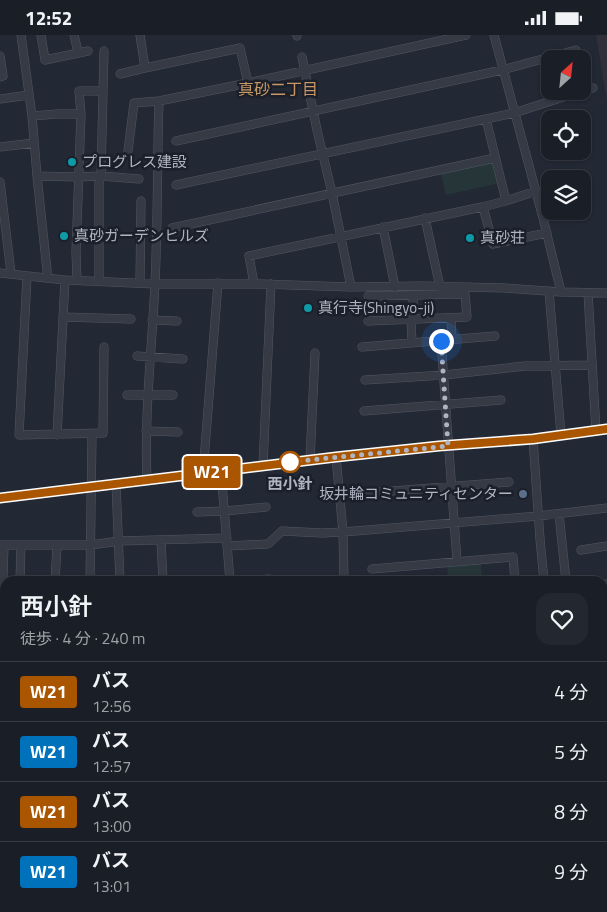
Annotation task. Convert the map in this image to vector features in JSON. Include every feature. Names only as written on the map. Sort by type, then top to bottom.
[{"type":"street","points":[[21,35],[32,116],[47,277]]},
{"type":"street","points":[[41,35],[45,60],[88,51]]},
{"type":"street","points":[[74,35],[78,52]]},
{"type":"street","points":[[140,35],[145,67]]},
{"type":"street","points":[[128,151],[134,103],[159,101],[248,83],[466,35]]},
{"type":"street","points":[[494,35],[502,71],[547,233],[560,292]]},
{"type":"street","points":[[120,74],[145,67],[240,48],[248,83]]},
{"type":"street","points":[[99,281],[99,183],[101,176],[104,51]]},
{"type":"street","points":[[0,56],[3,77],[0,77]]},
{"type":"street","points":[[302,57],[351,287]]},
{"type":"street","points":[[176,141],[502,71],[541,60]]},
{"type":"street","points":[[77,280],[80,91],[103,91]]},
{"type":"street","points":[[0,99],[28,95]]},
{"type":"street","points":[[176,185],[514,113],[554,100]]},
{"type":"street","points":[[147,480],[146,431],[155,284],[159,101]]},
{"type":"street","points":[[32,116],[80,114]]},
{"type":"street","points":[[486,119],[506,201]]},
{"type":"street","points":[[0,147],[34,143]]},
{"type":"street","points":[[172,228],[495,158]]},
{"type":"street","points":[[37,176],[101,176],[139,179]]},
{"type":"street","points":[[0,183],[11,273]]},
{"type":"street","points":[[254,284],[249,256],[483,207],[536,191]]},
{"type":"street","points":[[140,201],[140,283]]},
{"type":"street","points":[[483,207],[493,243],[547,233]]},
{"type":"street","points":[[425,218],[440,287]]},
{"type":"street","points":[[382,227],[395,287]]},
{"type":"street","points":[[0,273],[65,280],[155,284],[218,283],[351,287],[504,288],[607,293]]},
{"type":"street","points":[[27,276],[19,435],[103,433],[104,347]]},
{"type":"street","points":[[57,435],[65,280]]},
{"type":"street","points":[[203,473],[218,283]]},
{"type":"street","points":[[263,465],[271,284]]},
{"type":"street","points":[[549,291],[561,435]]},
{"type":"street","points":[[588,293],[596,431]]},
{"type":"street","points":[[368,296],[465,294],[466,317],[368,321]]},
{"type":"street","points":[[412,343],[413,295]]},
{"type":"street","points":[[63,317],[131,319]]},
{"type":"street","points":[[451,318],[452,340]]},
{"type":"street","points":[[152,320],[177,321]]},
{"type":"street","points":[[362,347],[495,336]]},
{"type":"street","points":[[441,341],[457,561]]},
{"type":"street","points":[[310,460],[315,353]]},
{"type":"street","points":[[137,356],[183,359]]},
{"type":"street","points":[[365,380],[444,375],[525,366],[592,365]]},
{"type":"street","points":[[127,395],[174,395]]},
{"type":"street","points":[[364,411],[502,400]]},
{"type":"street","points":[[0,498],[263,465],[533,439],[607,429]]},
{"type":"street","points":[[146,431],[178,432]]},
{"type":"street","points":[[90,576],[92,434]]},
{"type":"street","points":[[533,439],[544,576]]},
{"type":"street","points":[[336,457],[343,532],[344,576]]},
{"type":"street","points":[[221,471],[230,576]]},
{"type":"street","points":[[367,493],[509,482]]},
{"type":"street","points":[[116,484],[120,576]]},
{"type":"street","points":[[197,512],[266,507]]},
{"type":"street","points":[[2,576],[2,545],[91,545],[119,541],[268,544],[282,531],[343,532],[538,516],[607,508]]},
{"type":"street","points":[[559,514],[565,576]]},
{"type":"street","points":[[162,541],[163,576]]},
{"type":"street","points":[[20,576],[21,545]]},
{"type":"street","points":[[55,576],[56,546]]},
{"type":"street","points":[[581,550],[607,546]]},
{"type":"street","points":[[372,569],[513,557],[515,576]]},
{"type":"shaded area","points":[[596,35],[607,35],[607,101]]},
{"type":"shaded area","points":[[495,158],[500,183],[446,195],[440,170]]},
{"type":"shaded area","points":[[481,563],[482,576],[448,576],[447,565]]},
{"type":"bus line","name":"W21","points":[[0,498],[336,457],[439,446],[533,439],[607,429]]},
{"type":"place","name":"プログレス建設","points":[[72,162]]},
{"type":"place","name":"真砂ガーデンヒルズ","points":[[64,236]]},
{"type":"place","name":"真砂荘","points":[[470,238]]},
{"type":"place","name":"真行寺(Shingyo-ji)","points":[[308,308]]},
{"type":"place","name":"西小針","points":[[290,462]]},
{"type":"place","name":"坂井輪コミュニティセンター","points":[[523,494]]},
{"type":"district","name":"真砂二丁目","points":[[278,89]]},
{"type":"route","points":[[290,462],[448,446],[441,341]]}]
